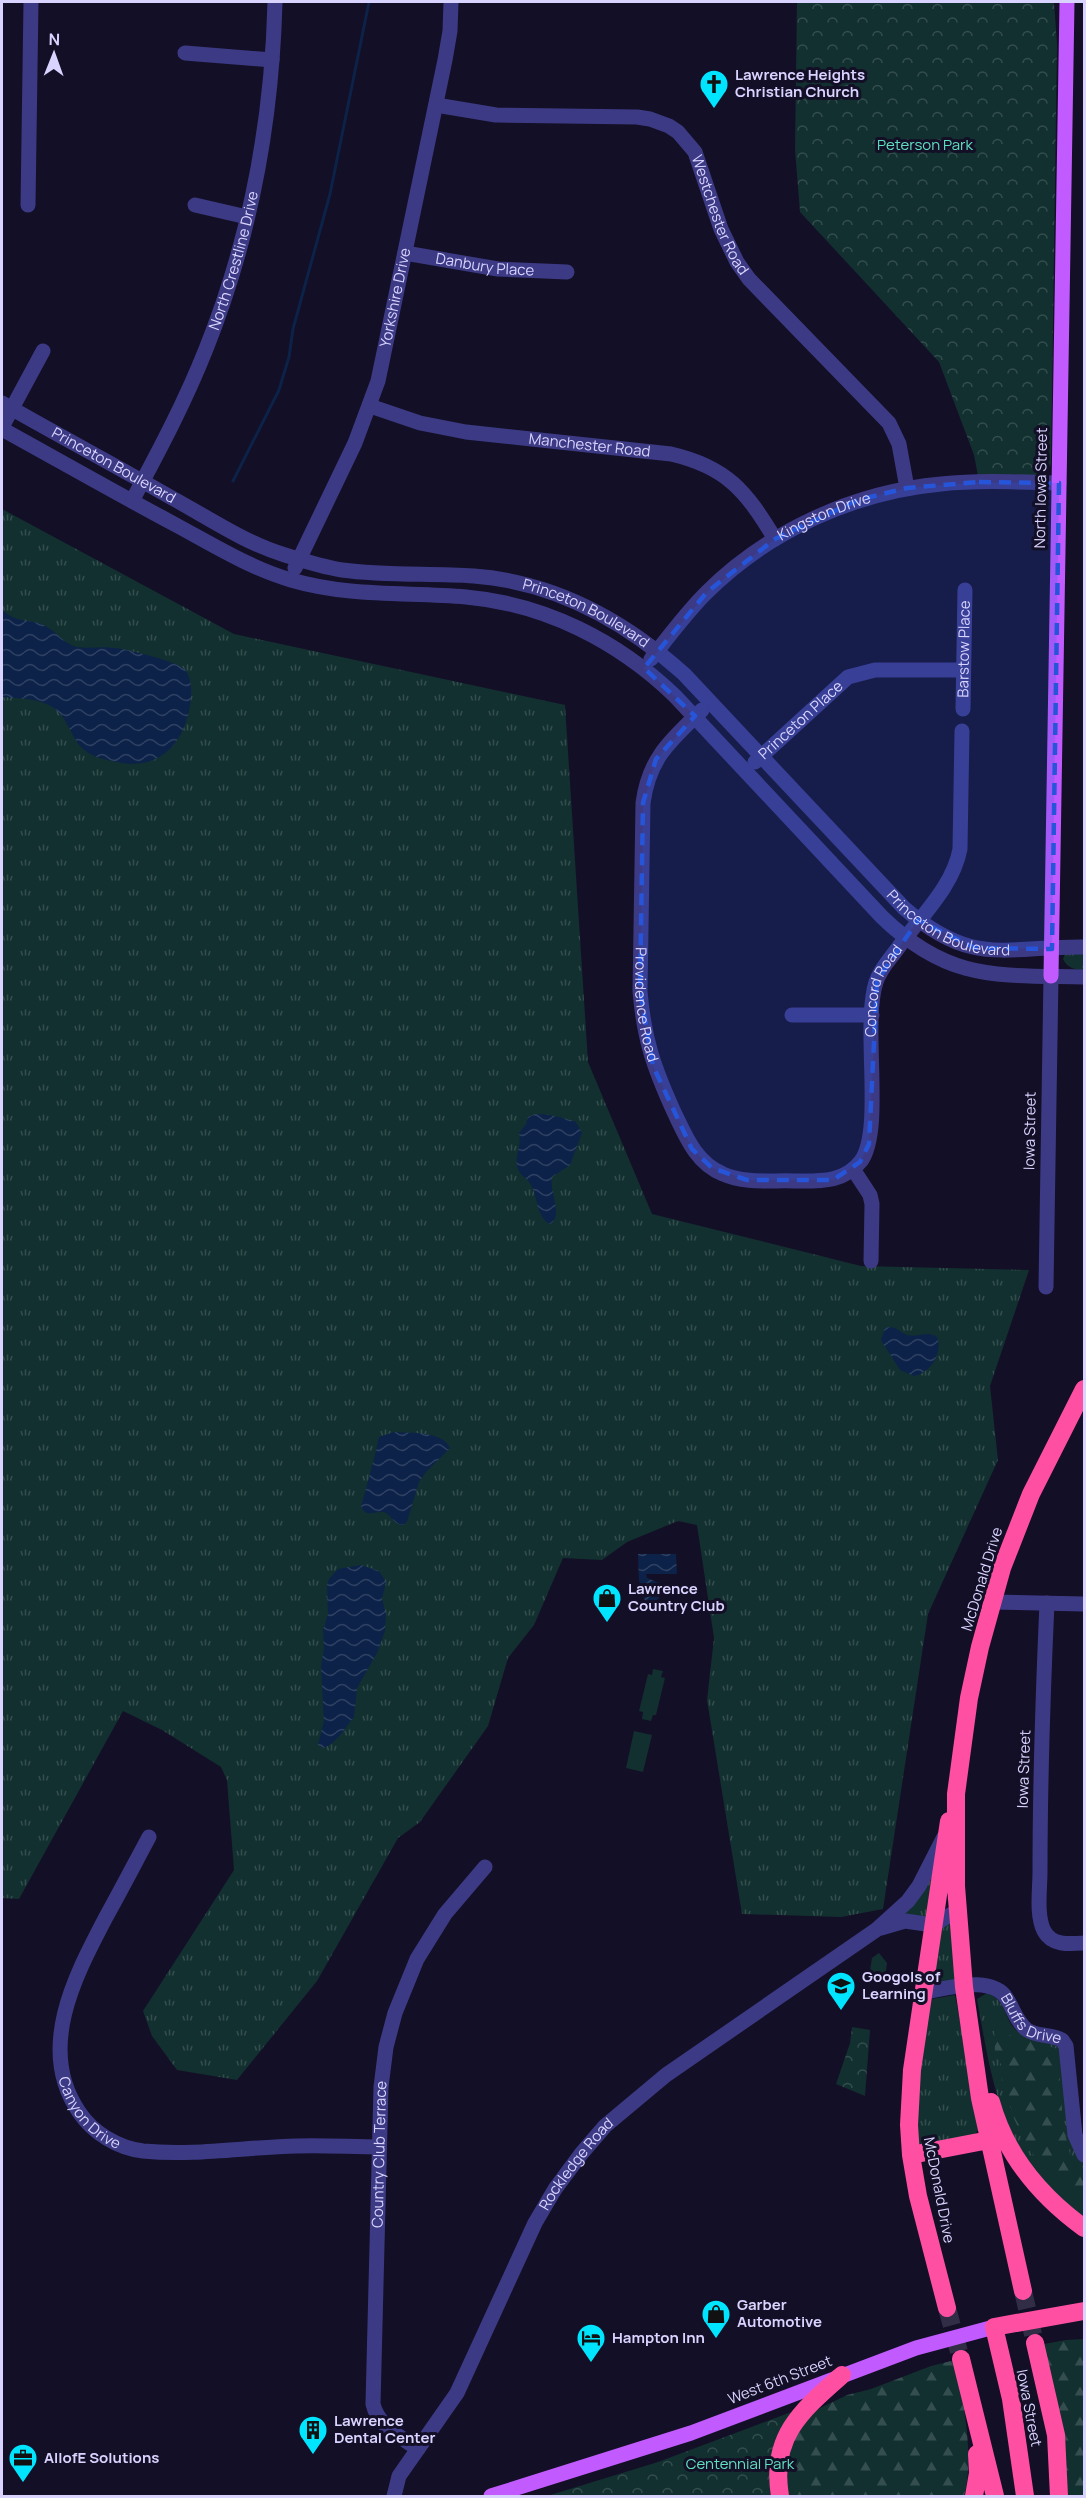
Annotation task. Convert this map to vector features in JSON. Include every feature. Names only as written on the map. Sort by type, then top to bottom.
[{"type":"highway","name":"McDonald Drive","points":[[947,2308],[911,2155],[909,2114],[912,2070],[946,1834],[956,1794],[969,1698],[992,1602],[1013,1538],[1031,1494],[1084,1389]]},
{"type":"highway","name":"McDonald Drive","points":[[956,1794],[957,1911],[964,1987],[980,2098],[1023,2291]]},
{"type":"highway","points":[[976,2059],[995,2117],[1021,2167],[1046,2196],[1084,2228]]},
{"type":"highway","points":[[911,2155],[989,2140]]},
{"type":"highway","name":"West 6th Street","points":[[994,2328],[1084,2310]]},
{"type":"highway","name":"Iowa Street","points":[[994,2328],[1011,2399],[1025,2496]]},
{"type":"highway","points":[[1035,2343],[1056,2435],[1059,2496]]},
{"type":"highway","points":[[962,2359],[996,2496]]},
{"type":"highway","points":[[780,2496],[778,2465],[782,2442],[806,2409],[842,2375]]},
{"type":"highway","points":[[974,2496],[978,2473],[976,2417]]},
{"type":"main road","name":"North Iowa Street","points":[[1051,976],[1067,2]]},
{"type":"main road","name":"West 6th Street","points":[[491,2496],[670,2441],[916,2348],[994,2328]]},
{"type":"street","points":[[28,205],[32,2]]},
{"type":"street","name":"North Crestline Drive","points":[[132,501],[171,428],[206,349],[229,283],[247,217],[263,142],[272,60],[275,2]]},
{"type":"street","name":"Yorkshire Drive","points":[[291,580],[298,559],[356,443],[370,406],[383,358],[436,105],[450,31],[451,2]]},
{"type":"street","points":[[185,54],[272,60]]},
{"type":"street","name":"Westchester Road","points":[[436,105],[496,115],[637,117],[660,122],[678,132],[696,152],[701,162],[721,229],[737,262],[749,279],[889,423],[899,444],[908,488]]},
{"type":"street","points":[[195,205],[247,217]]},
{"type":"street","name":"Danbury Place","points":[[405,253],[498,269],[567,272]]},
{"type":"street","points":[[2,428],[6,406],[43,351]]},
{"type":"street","name":"Princeton Boulevard","points":[[6,406],[237,534],[298,559],[357,572],[477,576],[526,585],[594,610],[629,630],[657,651],[762,755],[896,900],[918,920],[945,938],[975,948],[1030,951],[1084,947]]},
{"type":"street","name":"Manchester Road","points":[[370,406],[420,423],[450,430],[690,458],[720,472],[740,487],[755,506],[775,539]]},
{"type":"street","name":"Princeton Boulevard","points":[[2,428],[238,558],[291,580],[352,593],[468,597],[514,605],[572,624],[615,648],[644,668],[695,716],[882,917],[905,938],[932,956],[965,970],[994,974],[1084,977]]},
{"type":"street","name":"Kingston Drive","points":[[644,668],[707,592],[728,573],[775,539],[806,522],[849,504],[908,488],[979,482],[1059,483]]},
{"type":"street","name":"Barstow Place","points":[[963,709],[965,590]]},
{"type":"street","name":"Princeton Place","points":[[746,771],[848,677],[875,670],[963,670]]},
{"type":"street","name":"Providence Road","points":[[710,702],[656,759],[649,772],[643,803],[640,991],[644,1030],[653,1066],[692,1149],[706,1164],[723,1174],[747,1180],[823,1181],[833,1180],[853,1169]]},
{"type":"street","name":"Concord Road","points":[[853,1169],[865,1154],[870,1130],[872,1015],[877,981],[884,965],[943,890],[958,863],[962,731]]},
{"type":"street","name":"Iowa Street","points":[[1046,1287],[1051,976]]},
{"type":"street","points":[[792,1015],[872,1015]]},
{"type":"street","points":[[853,1169],[870,1195],[872,1204],[871,1261]]},
{"type":"street","points":[[992,1602],[1084,1604]]},
{"type":"street","name":"Iowa Street","points":[[1047,1603],[1040,1856],[1041,1920],[1047,1935],[1057,1942],[1084,1943]]},
{"type":"street","points":[[876,1930],[908,1901],[919,1886],[946,1834]]},
{"type":"street","name":"Canyon Drive","points":[[149,1837],[78,1971],[65,2008],[60,2060],[72,2103],[82,2117],[106,2138],[142,2151],[217,2152],[297,2146],[379,2147]]},
{"type":"street","name":"Country Club Terrace","points":[[418,2449],[383,2423],[376,2415],[373,2404],[381,2087],[386,2047],[405,1985],[432,1934],[485,1867]]},
{"type":"street","points":[[876,1930],[905,1921],[933,1924],[957,1911]]},
{"type":"street","name":"Rockledge Road","points":[[394,2496],[399,2476],[457,2393],[539,2216],[567,2173],[605,2126],[666,2075],[876,1930]]},
{"type":"street","name":"Bluffs Drive","points":[[924,1992],[984,1985],[997,1989],[1004,1994],[1018,2021],[1024,2027],[1040,2035],[1055,2036],[1062,2040],[1066,2046],[1076,2135],[1084,2155]]},
{"type":"highlighted area","points":[[979,482],[1059,483],[1052,949],[975,948],[918,920],[877,981],[869,1144],[860,1162],[833,1180],[747,1180],[712,1168],[692,1149],[653,1066],[640,991],[643,803],[656,759],[695,716],[644,668],[707,592],[775,539],[858,500],[907,488]]},
{"type":"green space","name":"Peterson Park","points":[[797,2],[1054,2],[1057,44],[1051,464],[1048,471],[1041,476],[978,476],[974,455],[939,362],[800,212],[795,150]]},
{"type":"green space","name":"Lawrence Country Club","points":[[2,509],[234,634],[565,705],[588,1062],[652,1214],[861,1266],[1029,1270],[990,1386],[998,1460],[928,1614],[883,1909],[841,1917],[742,1914],[707,1700],[714,1638],[697,1525],[678,1521],[627,1542],[602,1560],[563,1558],[534,1625],[508,1658],[488,1726],[420,1822],[398,1838],[317,1981],[237,2080],[177,2070],[152,2036],[143,2011],[234,1870],[227,1780],[221,1767],[162,1730],[123,1711],[19,1899],[2,1898]]},
{"type":"green space","points":[[1065,954],[1084,954],[1084,970],[1067,965],[1063,959]]},
{"type":"green space","points":[[653,1669],[663,1671],[661,1677],[665,1678],[656,1715],[653,1715],[651,1721],[642,1719],[643,1712],[639,1711],[648,1674],[652,1675]]},
{"type":"green space","points":[[634,1731],[652,1735],[643,1772],[626,1768]]},
{"type":"green space","points":[[933,1873],[930,1917],[897,1916]]},
{"type":"green space","points":[[951,1921],[955,1980],[937,1983],[935,1982],[937,1928]]},
{"type":"green space","points":[[879,1953],[887,1963],[885,1979],[869,1977],[872,1958]]},
{"type":"green space","points":[[987,1993],[999,2001],[1011,2024],[1020,2033],[1052,2043],[1060,2049],[1076,2154],[1084,2165],[1084,2218],[1057,2195],[1036,2171],[1019,2147],[1006,2121],[990,2065],[977,1999]]},
{"type":"green space","points":[[955,1995],[980,2128],[974,2135],[920,2145],[916,2111],[928,2005],[932,1999]]},
{"type":"green space","points":[[998,2023],[1006,2028],[1009,2035],[1058,2049],[1066,2137],[1076,2168],[1084,2178],[1084,2205],[1054,2179],[1035,2157],[1022,2136],[1012,2114],[1009,2095],[1002,2084],[1001,2064],[995,2053],[994,2025]]},
{"type":"green space","points":[[852,2027],[870,2030],[865,2096],[836,2084],[850,2043]]},
{"type":"green space","points":[[1084,2339],[1084,2496],[1066,2496],[1039,2345]]},
{"type":"green space","points":[[955,2360],[968,2447],[964,2496],[787,2496],[786,2448],[820,2408],[847,2395]]},
{"type":"green space","name":"Centennial Park","points":[[794,2411],[773,2496],[547,2496],[658,2462]]},
{"type":"water","points":[[2,610],[20,620],[41,624],[77,647],[109,647],[161,659],[183,668],[189,678],[191,695],[189,713],[178,739],[169,750],[147,762],[133,764],[108,760],[83,749],[63,717],[48,704],[22,698],[2,697]]},
{"type":"water","points":[[535,1114],[556,1116],[576,1122],[582,1133],[570,1165],[552,1177],[556,1215],[550,1224],[542,1217],[531,1185],[519,1172],[517,1166],[519,1133],[528,1117]]},
{"type":"water","points":[[889,1327],[907,1335],[930,1334],[937,1337],[937,1356],[926,1371],[914,1376],[900,1370],[881,1340],[885,1328]]},
{"type":"water","points":[[394,1432],[417,1433],[441,1438],[450,1448],[419,1482],[407,1522],[403,1525],[396,1523],[386,1513],[368,1513],[361,1507],[379,1437]]},
{"type":"water","points":[[638,1554],[676,1554],[677,1574],[646,1574],[647,1578],[664,1585],[658,1599],[649,1607],[641,1588]]},
{"type":"water","points":[[361,1565],[379,1571],[386,1582],[382,1599],[386,1614],[385,1631],[377,1653],[357,1688],[354,1717],[336,1739],[323,1748],[318,1745],[324,1721],[321,1666],[324,1648],[323,1631],[328,1614],[327,1585],[338,1569]]},
{"type":"waterway","points":[[233,481],[279,390],[289,357],[293,329],[330,194],[369,2]]},
{"type":"tunnel","points":[[1023,2291],[1035,2343]]},
{"type":"tunnel","points":[[947,2308],[961,2359]]},
{"type":"place","name":"Lawrence Heights Christian Church","points":[[714,110]]},
{"type":"place","name":"Lawrence Country Club","points":[[607,1624]]},
{"type":"place","name":"Googols of Learning","points":[[841,2012]]},
{"type":"place","name":"Garber Automotive","points":[[716,2340]]},
{"type":"place","name":"Hampton Inn","points":[[591,2364]]},
{"type":"place","name":"Lawrence Dental Center","points":[[313,2456]]},
{"type":"place","name":"AllofE Solutions","points":[[23,2484]]}]
